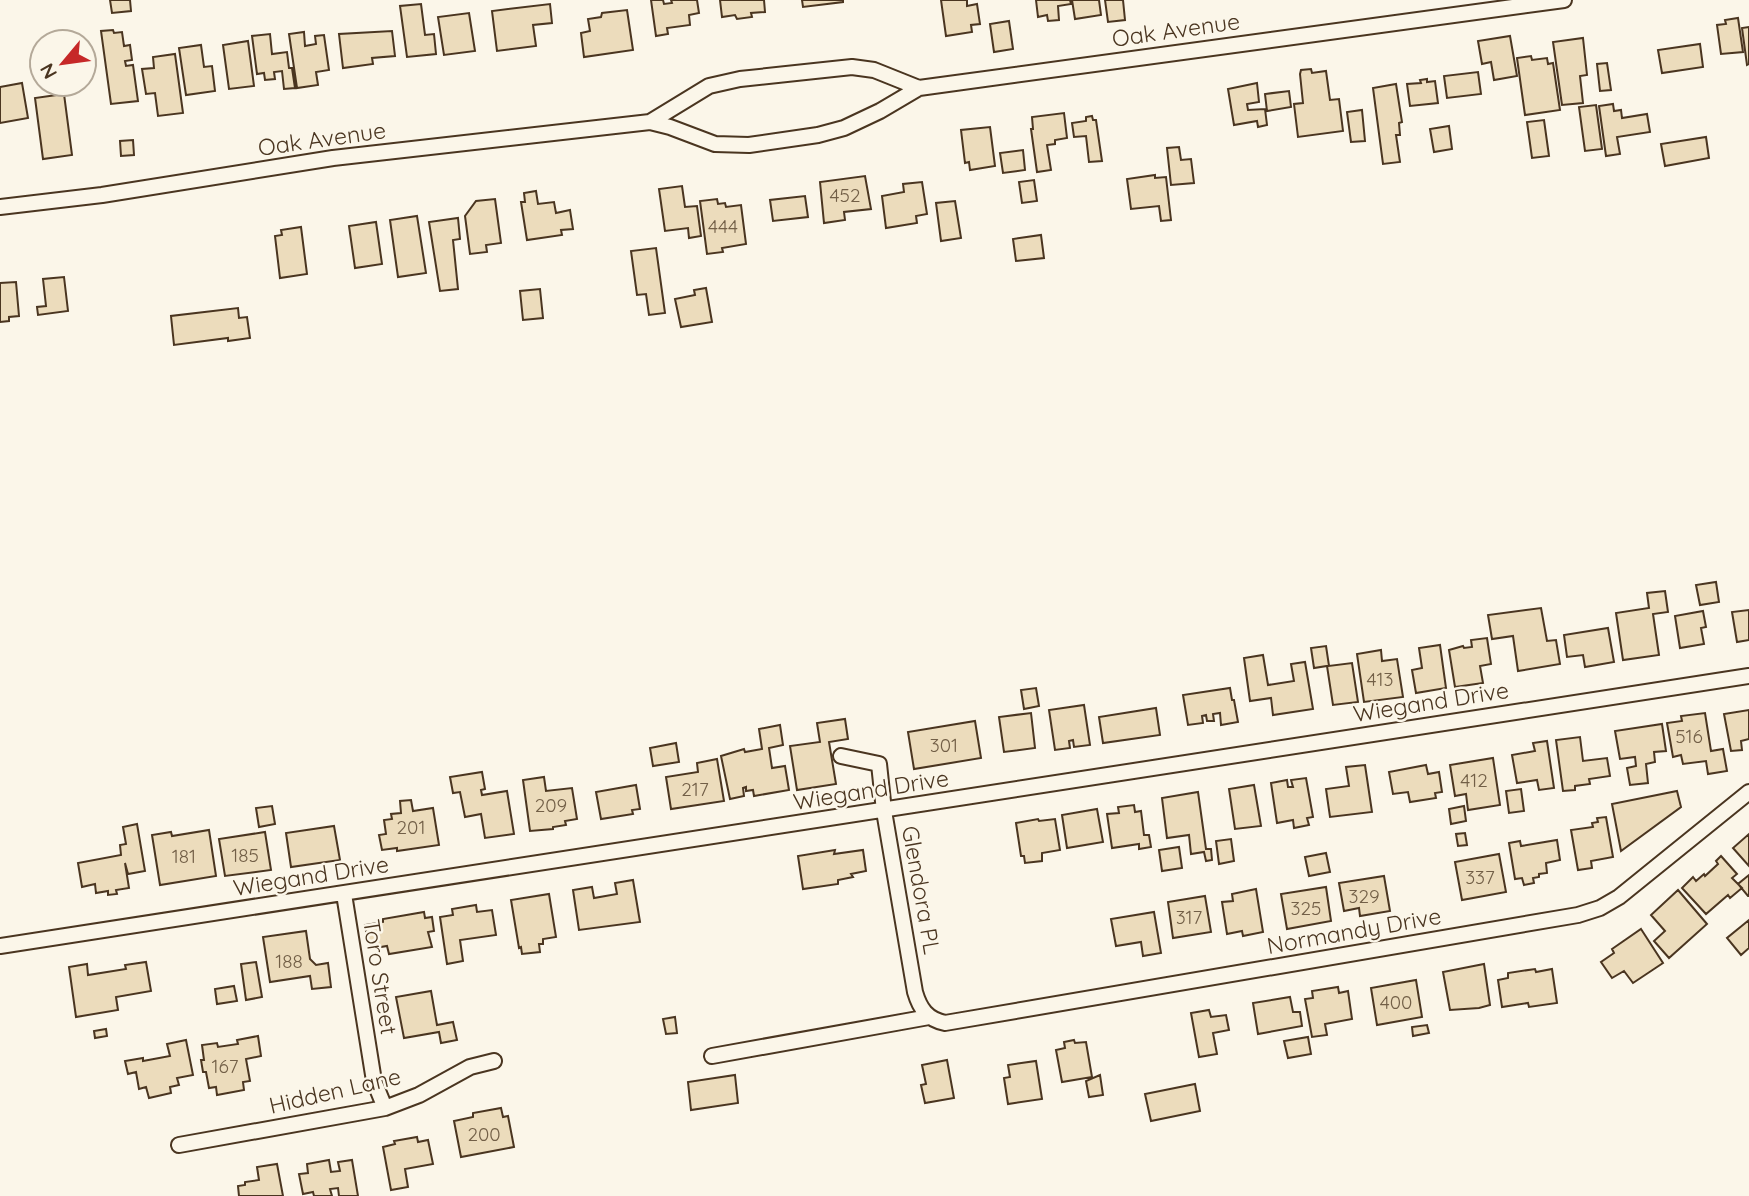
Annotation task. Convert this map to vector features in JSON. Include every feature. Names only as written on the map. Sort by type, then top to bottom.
[{"type":"street","name":"Oak Avenue","points":[[650,122],[715,144],[749,145],[818,135],[844,128],[919,88],[1564,0]]},
{"type":"street","name":"Oak Avenue","points":[[0,207],[102,195],[333,158],[650,122],[709,86],[740,79],[852,67],[874,70],[919,88]]},
{"type":"street","name":"Wiegand Drive","points":[[0,946],[1749,676]]},
{"type":"street","name":"Glendora PL","points":[[841,756],[879,764],[884,811],[915,992],[920,1007],[929,1017]]},
{"type":"street","name":"Normandy Drive","points":[[712,1056],[929,1017],[953,1023],[1578,915],[1600,908],[1619,897],[1749,792]]},
{"type":"street","name":"Toro Street","points":[[344,894],[374,1081],[385,1108]]},
{"type":"street","name":"Hidden Lane","points":[[179,1145],[385,1108],[419,1095],[470,1067],[494,1061]]},
{"type":"building","points":[[110,0],[130,0],[131,11],[112,13]]},
{"type":"building","points":[[651,0],[663,0],[664,4],[672,3],[671,0],[697,0],[699,13],[689,15],[690,25],[667,28],[668,34],[656,36]]},
{"type":"building","points":[[720,0],[764,0],[765,12],[751,13],[752,17],[737,19],[735,15],[722,17]]},
{"type":"building","points":[[802,0],[843,0],[843,2],[803,7]]},
{"type":"building","points":[[941,0],[967,0],[967,6],[977,4],[980,24],[971,25],[972,32],[946,36]]},
{"type":"building","points":[[1036,0],[1070,0],[1071,4],[1058,6],[1059,20],[1048,21],[1047,15],[1038,17]]},
{"type":"building","points":[[1072,0],[1099,0],[1101,15],[1075,19]]},
{"type":"building","points":[[1105,0],[1123,0],[1125,20],[1108,22]]},
{"type":"building","points":[[421,4],[425,35],[434,34],[436,54],[407,57],[400,6]]},
{"type":"building","points":[[550,4],[552,23],[533,25],[536,46],[497,51],[492,11]]},
{"type":"building","points":[[627,10],[633,50],[584,57],[581,33],[590,31],[588,19],[601,17],[602,13]]},
{"type":"building","points":[[469,13],[475,51],[444,55],[438,17]]},
{"type":"building","points":[[1738,18],[1743,52],[1721,54],[1717,25],[1726,24],[1725,20]]},
{"type":"building","points":[[1009,21],[1013,49],[994,52],[990,24]]},
{"type":"building","points":[[1749,27],[1749,64],[1747,65],[1742,28]]},
{"type":"building","points":[[113,30],[114,33],[122,32],[124,46],[130,45],[132,60],[125,61],[126,66],[133,65],[138,101],[111,104],[101,31]]},
{"type":"building","points":[[392,31],[395,56],[372,58],[373,64],[343,68],[339,34]]},
{"type":"building","points":[[304,32],[305,46],[316,44],[315,36],[324,35],[329,70],[316,72],[318,85],[297,88],[289,34]]},
{"type":"building","points":[[270,34],[272,54],[287,52],[295,88],[284,89],[282,71],[274,72],[275,79],[265,80],[264,73],[257,74],[252,36]]},
{"type":"building","points":[[1510,36],[1517,76],[1494,80],[1491,62],[1482,64],[1478,41]]},
{"type":"building","points":[[1583,38],[1587,75],[1580,76],[1583,103],[1562,105],[1553,42]]},
{"type":"building","points":[[248,41],[254,86],[229,89],[223,45]]},
{"type":"building","points":[[1700,44],[1703,67],[1662,73],[1658,50]]},
{"type":"building","points":[[201,45],[204,67],[212,66],[215,91],[186,95],[179,48]]},
{"type":"building","points":[[175,54],[183,113],[158,116],[155,93],[146,94],[142,69],[154,68],[153,57]]},
{"type":"building","points":[[1531,56],[1532,60],[1547,58],[1548,64],[1553,63],[1560,110],[1525,115],[1517,58]]},
{"type":"building","points":[[1607,63],[1611,90],[1600,91],[1597,64]]},
{"type":"building","points":[[1311,69],[1312,73],[1326,71],[1330,100],[1339,99],[1343,131],[1298,137],[1294,104],[1303,103],[1301,70]]},
{"type":"building","points":[[1478,72],[1481,94],[1447,98],[1444,76]]},
{"type":"building","points":[[1427,79],[1427,82],[1435,81],[1438,103],[1410,106],[1407,84],[1421,83],[1420,80]]},
{"type":"building","points":[[22,83],[28,118],[0,123],[0,87]]},
{"type":"building","points":[[1257,83],[1259,102],[1247,104],[1248,110],[1265,109],[1267,125],[1258,127],[1257,121],[1234,125],[1228,89]]},
{"type":"building","points":[[1396,84],[1402,122],[1399,123],[1400,135],[1396,135],[1400,162],[1383,164],[1373,88]]},
{"type":"building","points":[[1289,91],[1291,107],[1267,111],[1265,94]]},
{"type":"building","points":[[35,98],[65,98],[72,155],[43,159]]},
{"type":"building","points":[[1613,104],[1614,111],[1621,110],[1622,118],[1647,114],[1650,132],[1617,137],[1620,154],[1606,156],[1599,106]]},
{"type":"building","points":[[1596,105],[1602,149],[1585,151],[1579,107]]},
{"type":"building","points":[[1362,110],[1365,141],[1351,142],[1347,112]]},
{"type":"building","points":[[1064,113],[1067,138],[1047,145],[1051,170],[1037,172],[1032,117]]},
{"type":"building","points":[[1092,116],[1093,120],[1096,120],[1102,161],[1089,162],[1086,136],[1074,137],[1072,123],[1086,121],[1086,117]]},
{"type":"building","points":[[1544,120],[1549,156],[1532,158],[1527,122]]},
{"type":"building","points":[[1449,126],[1452,149],[1434,152],[1430,129]]},
{"type":"building","points":[[990,127],[995,166],[970,170],[969,162],[965,163],[961,130]]},
{"type":"building","points":[[1706,137],[1709,158],[1665,166],[1661,144]]},
{"type":"building","points":[[133,140],[134,155],[121,156],[120,141]]},
{"type":"building","points":[[1179,147],[1181,160],[1191,159],[1194,183],[1171,185],[1167,148]]},
{"type":"building","points":[[1023,150],[1025,170],[1003,173],[1000,153]]},
{"type":"building","points":[[1155,175],[1155,178],[1166,177],[1171,220],[1161,221],[1159,206],[1131,209],[1127,179]]},
{"type":"building","points":[[865,176],[871,209],[844,212],[845,220],[824,223],[820,182]]},
{"type":"building","points":[[1034,180],[1037,201],[1022,203],[1019,182]]},
{"type":"building","points":[[922,182],[927,214],[916,216],[917,223],[886,228],[882,196],[904,192],[903,184]]},
{"type":"building","points":[[682,186],[685,207],[697,206],[701,236],[689,238],[688,228],[665,231],[659,189]]},
{"type":"building","points":[[536,191],[538,204],[554,202],[556,213],[570,210],[573,229],[561,230],[562,235],[527,240],[521,202],[525,202],[524,193]]},
{"type":"building","points":[[805,196],[808,217],[773,221],[770,200]]},
{"type":"building","points":[[495,199],[501,243],[486,245],[487,252],[470,254],[465,216],[476,201]]},
{"type":"building","points":[[717,199],[718,204],[725,203],[726,207],[741,205],[746,244],[707,254],[700,201]]},
{"type":"building","points":[[955,201],[961,238],[941,241],[936,203]]},
{"type":"building","points":[[417,216],[426,273],[398,277],[390,220]]},
{"type":"building","points":[[458,218],[460,239],[453,240],[458,289],[440,291],[429,222]]},
{"type":"building","points":[[376,222],[382,264],[355,268],[349,226]]},
{"type":"building","points":[[301,227],[307,274],[280,278],[275,236],[282,235],[281,230]]},
{"type":"building","points":[[1041,235],[1044,258],[1016,261],[1013,239]]},
{"type":"building","points":[[656,248],[665,313],[649,315],[646,294],[637,295],[631,251]]},
{"type":"building","points":[[64,277],[68,311],[38,315],[37,307],[46,306],[43,279]]},
{"type":"building","points":[[16,282],[19,316],[0,322],[0,283]]},
{"type":"building","points":[[706,288],[712,322],[681,327],[675,299],[695,295],[694,290]]},
{"type":"building","points":[[540,289],[543,318],[523,320],[520,291]]},
{"type":"building","points":[[238,308],[239,318],[247,317],[250,338],[174,345],[171,316]]},
{"type":"building","points":[[1716,582],[1719,602],[1700,605],[1696,585]]},
{"type":"building","points":[[1665,591],[1668,612],[1653,614],[1659,655],[1623,660],[1616,613],[1649,608],[1647,593]]},
{"type":"building","points":[[1541,608],[1547,641],[1556,640],[1560,664],[1518,671],[1513,636],[1492,639],[1488,615]]},
{"type":"building","points":[[1749,610],[1749,640],[1737,642],[1732,612]]},
{"type":"building","points":[[1703,611],[1706,627],[1701,628],[1704,644],[1680,648],[1675,616]]},
{"type":"building","points":[[1608,628],[1614,662],[1585,667],[1583,655],[1567,657],[1564,635]]},
{"type":"building","points":[[1487,638],[1491,664],[1480,666],[1483,683],[1455,687],[1449,650],[1463,646],[1472,647],[1471,640]]},
{"type":"building","points":[[1440,645],[1446,688],[1416,693],[1412,670],[1422,668],[1419,648]]},
{"type":"building","points":[[1326,646],[1329,666],[1352,663],[1358,702],[1333,705],[1327,666],[1314,668],[1311,648]]},
{"type":"building","points":[[1381,650],[1382,661],[1397,659],[1403,697],[1364,702],[1357,654]]},
{"type":"building","points":[[1263,655],[1268,685],[1294,681],[1291,664],[1305,662],[1313,709],[1273,715],[1271,698],[1250,701],[1244,658]]},
{"type":"building","points":[[1036,688],[1039,706],[1024,709],[1021,690]]},
{"type":"building","points":[[1230,688],[1238,722],[1221,725],[1220,713],[1213,714],[1214,721],[1207,721],[1206,715],[1202,716],[1203,723],[1188,725],[1183,695]]},
{"type":"building","points":[[1084,705],[1090,745],[1074,747],[1073,740],[1069,741],[1070,748],[1055,750],[1049,710]]},
{"type":"building","points":[[1156,708],[1160,735],[1103,743],[1099,717]]},
{"type":"building","points":[[1749,710],[1749,739],[1741,741],[1742,750],[1731,751],[1724,714]]},
{"type":"building","points":[[1031,713],[1035,748],[1004,752],[999,717]]},
{"type":"building","points":[[1705,713],[1711,751],[1723,749],[1727,771],[1708,774],[1706,761],[1683,764],[1681,755],[1673,757],[1667,723],[1682,721],[1681,716]]},
{"type":"building","points":[[845,719],[848,739],[829,742],[836,784],[797,790],[790,746],[820,742],[817,723]]},
{"type":"building","points":[[975,721],[981,758],[914,769],[908,732]]},
{"type":"building","points":[[1662,724],[1666,751],[1654,752],[1655,762],[1646,764],[1648,783],[1630,785],[1627,768],[1636,766],[1635,757],[1620,759],[1615,731]]},
{"type":"building","points":[[780,725],[783,745],[769,748],[772,768],[785,766],[789,790],[754,796],[753,790],[746,791],[746,787],[743,788],[744,796],[730,799],[721,756],[744,749],[745,752],[762,749],[759,729]]},
{"type":"building","points":[[1580,737],[1583,761],[1607,758],[1610,776],[1589,779],[1590,784],[1563,791],[1556,740]]},
{"type":"building","points":[[1547,741],[1554,788],[1539,790],[1537,780],[1517,783],[1512,755],[1535,751],[1533,743]]},
{"type":"building","points":[[676,743],[679,762],[653,766],[650,748]]},
{"type":"building","points":[[1493,758],[1500,805],[1468,810],[1466,794],[1455,796],[1450,765]]},
{"type":"building","points":[[717,759],[724,801],[671,809],[666,777],[698,772],[697,763]]},
{"type":"building","points":[[1365,765],[1372,812],[1330,817],[1326,789],[1349,786],[1346,767]]},
{"type":"building","points":[[1426,765],[1428,774],[1439,772],[1442,792],[1435,793],[1436,798],[1410,802],[1408,792],[1393,794],[1389,772]]},
{"type":"building","points":[[482,772],[485,789],[481,790],[482,795],[507,791],[514,834],[485,838],[481,814],[465,817],[460,792],[453,793],[450,777]]},
{"type":"building","points":[[544,777],[546,791],[572,788],[577,819],[565,821],[566,825],[553,829],[530,831],[523,780]]},
{"type":"building","points":[[1306,778],[1313,817],[1307,818],[1309,825],[1294,828],[1293,820],[1277,823],[1271,783],[1287,780],[1288,787],[1293,787],[1291,780]]},
{"type":"building","points":[[636,785],[640,809],[632,810],[633,814],[601,819],[596,792]]},
{"type":"building","points":[[1254,785],[1261,826],[1235,829],[1229,789]]},
{"type":"building","points":[[1521,789],[1524,811],[1509,813],[1506,791]]},
{"type":"building","points":[[1677,791],[1681,807],[1621,851],[1612,804]]},
{"type":"building","points":[[1198,792],[1206,849],[1211,849],[1212,860],[1206,861],[1204,852],[1191,854],[1189,835],[1167,838],[1162,798]]},
{"type":"building","points":[[411,800],[413,811],[433,808],[439,845],[397,851],[397,848],[382,850],[379,835],[386,834],[384,820],[392,819],[391,814],[401,813],[400,801]]},
{"type":"building","points":[[1134,805],[1135,812],[1141,811],[1144,835],[1149,835],[1151,847],[1139,849],[1139,844],[1112,848],[1107,814],[1119,813],[1118,807]]},
{"type":"building","points":[[272,806],[275,824],[259,827],[256,808]]},
{"type":"building","points":[[1464,806],[1466,821],[1451,824],[1449,809]]},
{"type":"building","points":[[1097,809],[1103,842],[1067,848],[1062,815]]},
{"type":"building","points":[[1606,817],[1613,857],[1591,861],[1592,868],[1578,870],[1571,830],[1593,827],[1592,823],[1598,822],[1597,818]]},
{"type":"building","points":[[1055,819],[1060,850],[1042,853],[1042,861],[1025,863],[1024,856],[1021,856],[1016,823]]},
{"type":"building","points":[[137,824],[145,871],[128,874],[125,863],[129,888],[116,890],[117,894],[108,895],[108,891],[96,893],[95,884],[82,887],[78,863],[121,855],[120,845],[126,844],[123,827]]},
{"type":"building","points":[[334,826],[340,860],[291,867],[286,833]]},
{"type":"building","points":[[209,830],[216,876],[160,885],[152,835],[171,832],[172,836]]},
{"type":"building","points":[[265,832],[271,870],[225,876],[219,839]]},
{"type":"building","points":[[1465,833],[1467,845],[1458,846],[1456,834]]},
{"type":"building","points":[[1749,834],[1749,866],[1733,848]]},
{"type":"building","points":[[1231,839],[1234,861],[1219,864],[1216,841]]},
{"type":"building","points":[[1557,840],[1560,860],[1546,863],[1547,873],[1533,878],[1534,883],[1524,885],[1522,878],[1515,879],[1509,843],[1520,841],[1521,846]]},
{"type":"building","points":[[1179,847],[1182,868],[1162,871],[1159,850]]},
{"type":"building","points":[[835,850],[834,854],[863,850],[866,871],[838,880],[838,884],[803,889],[798,856]]},
{"type":"building","points":[[1326,853],[1330,872],[1309,876],[1305,857]]},
{"type":"building","points":[[1499,854],[1506,892],[1462,900],[1455,862]]},
{"type":"building","points":[[1721,856],[1737,874],[1732,878],[1742,888],[1730,898],[1728,895],[1706,914],[1682,888],[1693,877],[1696,881],[1704,874],[1705,876],[1718,864],[1716,861]]},
{"type":"building","points":[[1749,875],[1749,896],[1748,896],[1738,884]]},
{"type":"building","points":[[1384,876],[1390,911],[1360,916],[1359,908],[1344,911],[1339,883]]},
{"type":"building","points":[[633,880],[640,922],[579,930],[573,890],[592,887],[594,898],[617,894],[615,883]]},
{"type":"building","points":[[1326,887],[1331,921],[1287,929],[1281,894]]},
{"type":"building","points":[[1256,889],[1263,932],[1243,936],[1242,931],[1227,934],[1222,902],[1233,901],[1232,894]]},
{"type":"building","points":[[1678,890],[1707,924],[1669,958],[1654,941],[1665,931],[1651,915]]},
{"type":"building","points":[[549,894],[556,937],[543,939],[543,944],[539,944],[540,952],[522,954],[511,900]]},
{"type":"building","points":[[1205,896],[1211,932],[1173,938],[1168,902]]},
{"type":"building","points":[[476,905],[477,912],[492,910],[496,935],[460,940],[463,961],[447,964],[440,917],[453,915],[452,909]]},
{"type":"building","points":[[424,912],[425,918],[432,917],[434,931],[428,932],[432,947],[389,954],[387,946],[369,949],[365,925]]},
{"type":"building","points":[[1154,912],[1161,953],[1143,956],[1141,942],[1116,946],[1111,919]]},
{"type":"building","points":[[1749,920],[1749,948],[1741,955],[1727,938]]},
{"type":"building","points":[[1641,929],[1663,963],[1633,983],[1624,971],[1612,978],[1601,962],[1614,953],[1612,949]]},
{"type":"building","points":[[306,931],[310,959],[316,965],[328,963],[331,987],[312,989],[310,976],[270,982],[263,937]]},
{"type":"building","points":[[146,962],[151,991],[116,997],[118,1010],[76,1017],[69,967],[87,964],[88,975],[126,969],[125,965]]},
{"type":"building","points":[[256,962],[262,997],[246,1000],[241,964]]},
{"type":"building","points":[[1484,964],[1490,1005],[1450,1010],[1443,972]]},
{"type":"building","points":[[1535,969],[1536,972],[1552,969],[1557,1003],[1529,1007],[1528,1003],[1502,1007],[1498,980],[1508,978],[1508,973]]},
{"type":"building","points":[[1416,980],[1422,1017],[1377,1025],[1371,988]]},
{"type":"building","points":[[234,986],[237,1001],[217,1004],[215,989]]},
{"type":"building","points":[[1338,987],[1339,993],[1348,991],[1352,1019],[1325,1024],[1327,1035],[1312,1037],[1305,999],[1313,998],[1312,991]]},
{"type":"building","points":[[431,991],[437,1025],[453,1022],[457,1040],[441,1043],[439,1032],[404,1038],[396,997]]},
{"type":"building","points":[[1290,997],[1293,1012],[1300,1012],[1302,1026],[1258,1034],[1253,1003]]},
{"type":"building","points":[[1209,1010],[1211,1017],[1226,1015],[1229,1030],[1213,1033],[1217,1054],[1199,1057],[1191,1013]]},
{"type":"building","points":[[675,1017],[677,1033],[666,1034],[663,1019]]},
{"type":"building","points":[[1427,1025],[1429,1033],[1413,1036],[1412,1027]]},
{"type":"building","points":[[106,1029],[107,1036],[95,1038],[94,1031]]},
{"type":"building","points":[[258,1036],[261,1056],[246,1059],[250,1081],[243,1082],[244,1090],[217,1095],[216,1087],[209,1088],[206,1072],[203,1072],[202,1045],[217,1043],[218,1047],[238,1044],[237,1040]]},
{"type":"building","points":[[1308,1037],[1311,1054],[1288,1058],[1284,1041]]},
{"type":"building","points":[[186,1040],[193,1075],[177,1078],[179,1085],[170,1087],[171,1093],[149,1098],[146,1087],[139,1089],[136,1072],[128,1074],[125,1061],[170,1056],[167,1044]]},
{"type":"building","points":[[1074,1040],[1075,1043],[1086,1042],[1092,1077],[1062,1082],[1056,1050],[1065,1048],[1064,1042]]},
{"type":"building","points":[[947,1060],[954,1098],[925,1103],[921,1085],[926,1084],[922,1065]]},
{"type":"building","points":[[1036,1061],[1042,1099],[1008,1104],[1004,1078],[1010,1077],[1008,1065]]},
{"type":"building","points":[[735,1075],[738,1103],[691,1110],[688,1082]]},
{"type":"building","points":[[1100,1075],[1103,1095],[1089,1097],[1086,1081]]},
{"type":"building","points":[[1195,1084],[1200,1111],[1151,1121],[1145,1094]]},
{"type":"building","points":[[501,1108],[503,1117],[508,1116],[514,1147],[461,1157],[454,1121],[473,1117],[473,1113]]},
{"type":"building","points":[[417,1137],[418,1142],[428,1140],[433,1164],[405,1169],[408,1187],[391,1190],[383,1147],[395,1144],[394,1141]]},
{"type":"building","points":[[329,1160],[331,1172],[340,1171],[338,1162],[352,1160],[358,1196],[339,1196],[338,1188],[330,1189],[332,1196],[314,1196],[313,1192],[303,1194],[299,1174],[308,1173],[307,1164]]},
{"type":"building","points":[[277,1164],[283,1196],[239,1196],[238,1186],[259,1180],[257,1167]]}]
